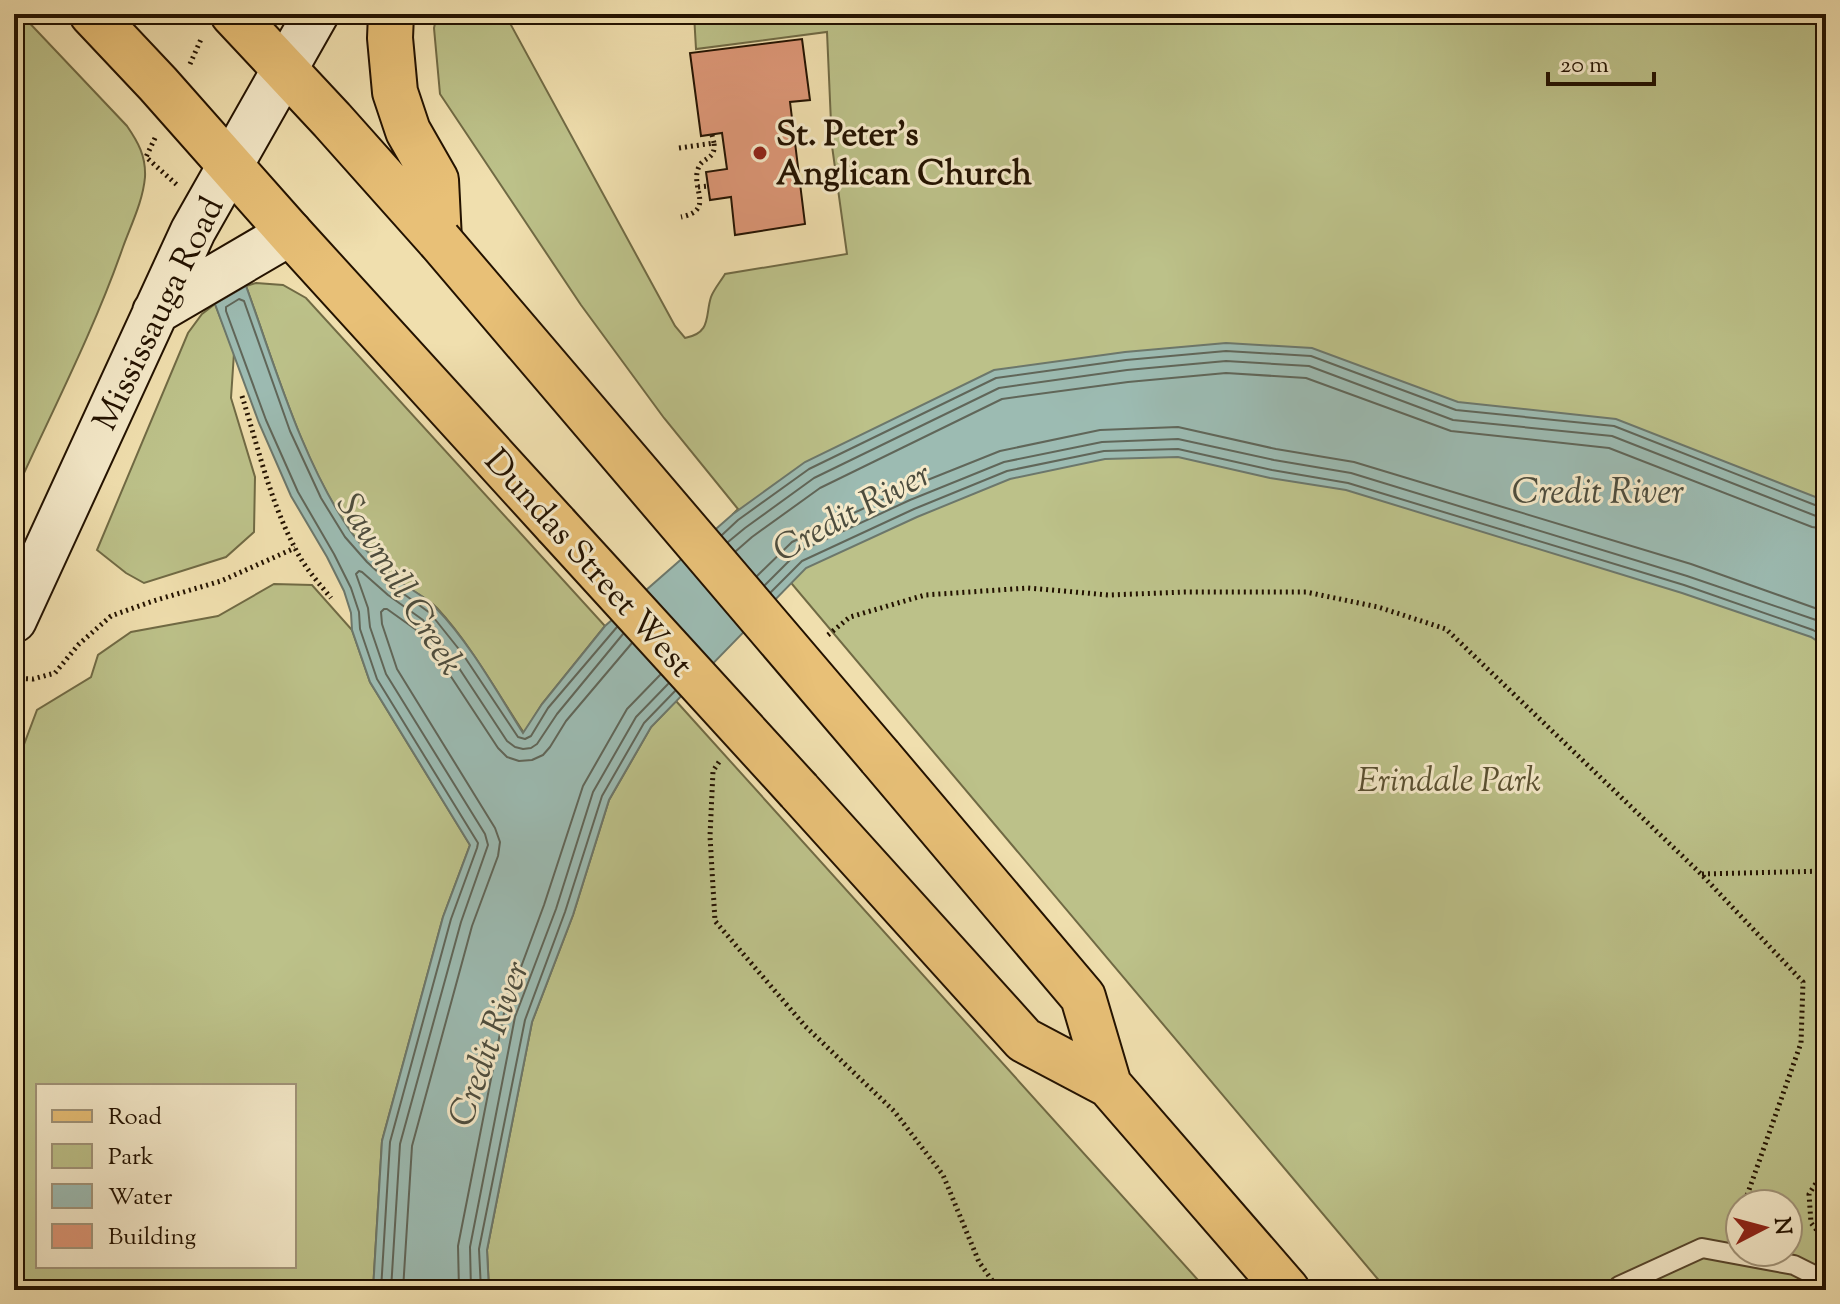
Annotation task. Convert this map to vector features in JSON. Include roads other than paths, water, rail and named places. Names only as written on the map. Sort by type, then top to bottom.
[{"type":"main road","name":"Dundas Street West","points":[[92,14],[1024,1040],[1109,1085],[1287,1290]]},
{"type":"main road","name":"Dundas Street West","points":[[233,14],[439,240],[1083,997],[1109,1085]]},
{"type":"main road","name":"Mississauga Road","points":[[14,620],[193,231],[316,14]]},
{"type":"main road","points":[[391,14],[395,92],[408,131],[436,180],[439,240]]},
{"type":"main road","points":[[155,312],[290,233]]},
{"type":"lane","points":[[1617,1290],[1619,1286],[1702,1248],[1794,1265],[1826,1281]]},
{"type":"water","name":"Credit River","points":[[246,286],[304,444],[351,532],[395,578],[432,604],[448,622],[482,668],[523,733],[542,704],[605,626],[733,514],[805,462],[994,370],[1125,352],[1226,343],[1312,348],[1458,402],[1616,419],[1826,499],[1826,647],[1811,637],[1682,593],[1346,490],[1270,478],[1178,457],[1105,459],[1010,479],[917,517],[806,568],[651,727],[609,800],[573,915],[532,1022],[487,1250],[489,1290],[373,1290],[382,1141],[443,917],[470,845],[370,682],[352,630],[351,613],[344,591],[291,496],[259,423],[215,304]]},
{"type":"place","name":"St. Peter's Anglican Church","points":[[760,153]]},
{"type":"water label","name":"Sawmill Creek","points":[[402,583]]},
{"type":"park label","name":"Erindale Park","points":[[1449,779]]}]
